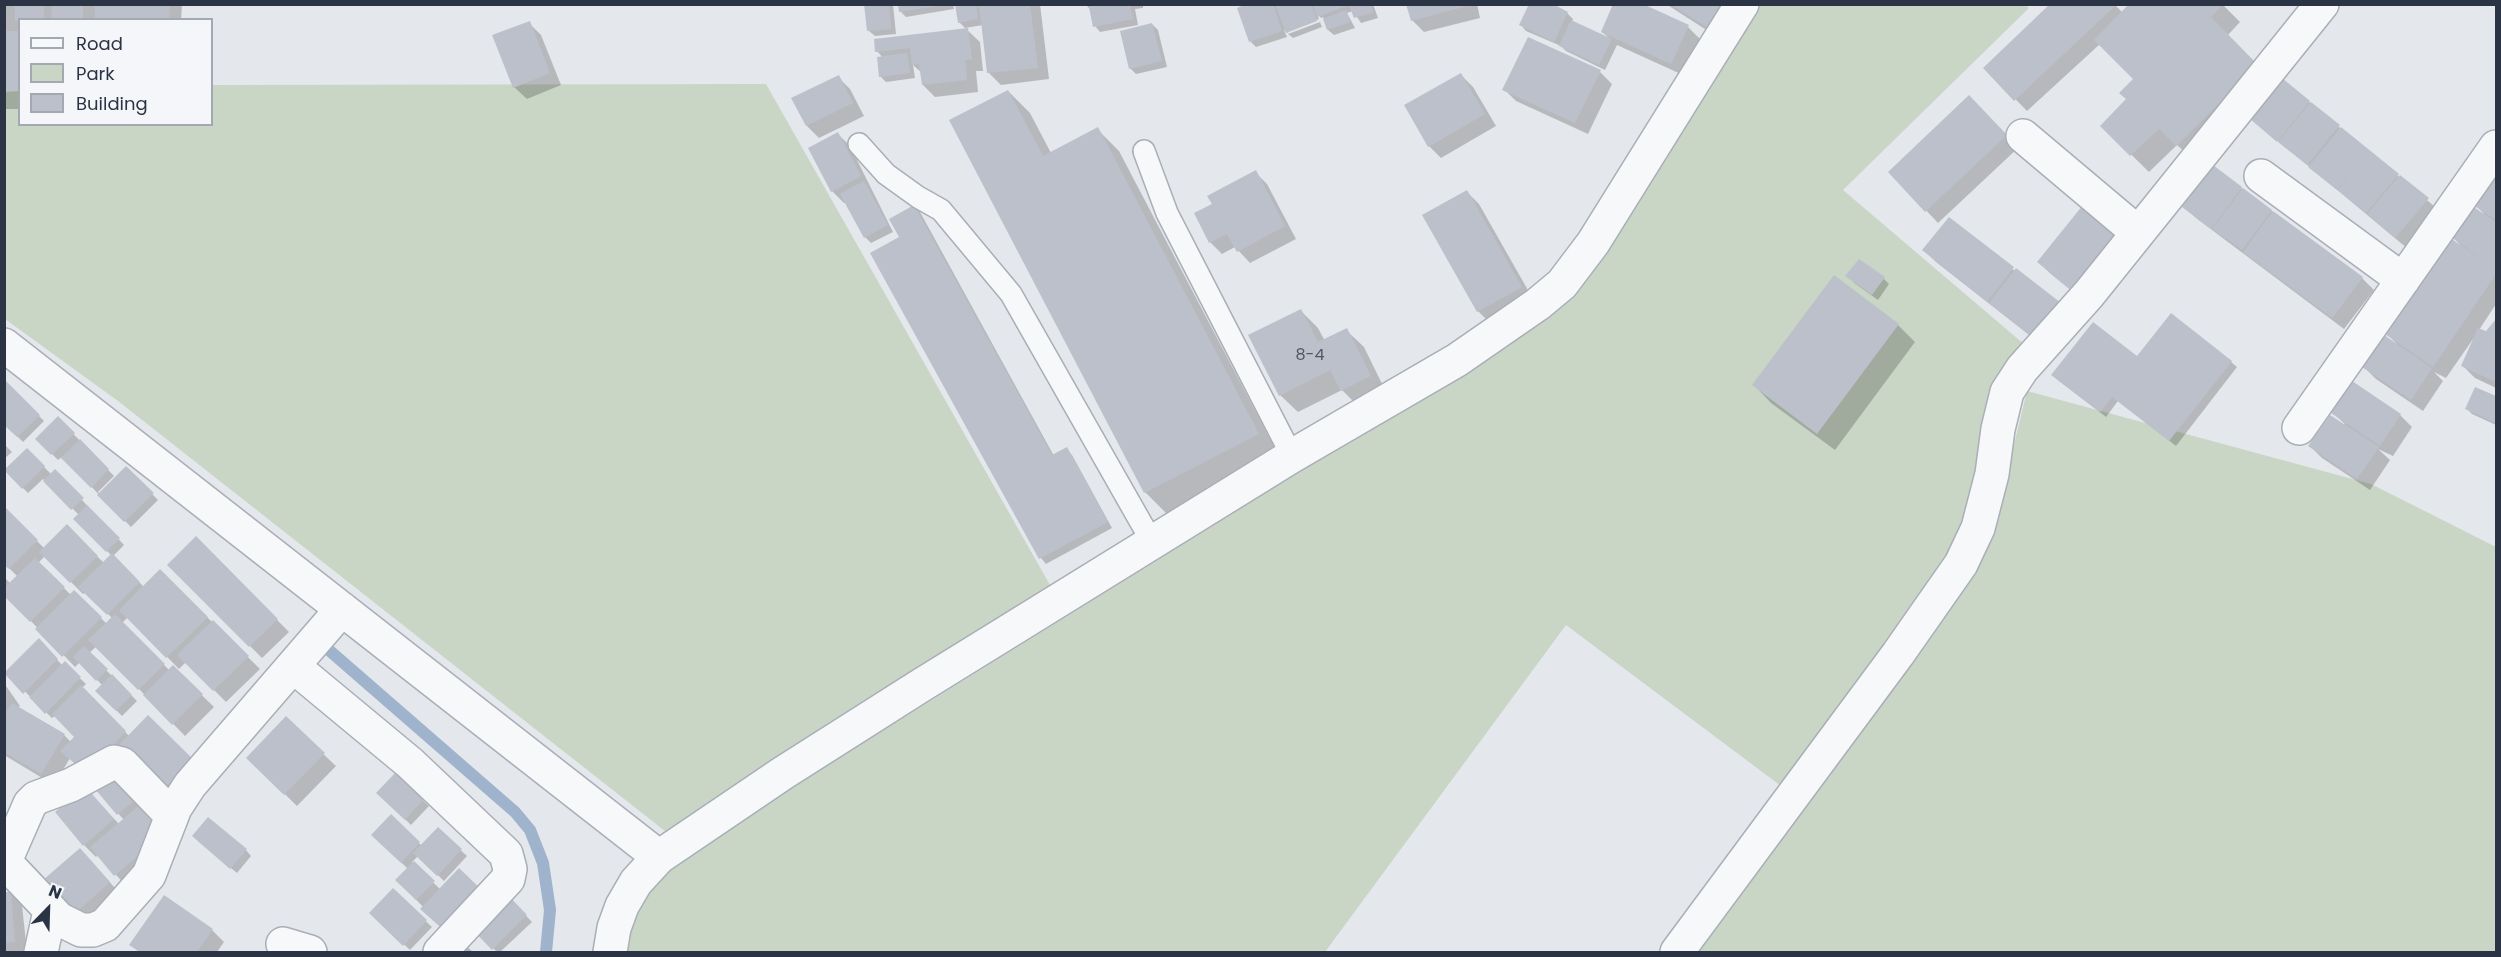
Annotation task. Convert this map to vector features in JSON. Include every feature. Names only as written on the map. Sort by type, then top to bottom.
[{"type":"street","points":[[610,952],[614,928],[622,906],[636,882],[659,857],[783,773],[1152,542],[1292,456],[1457,360],[1504,329],[1562,284],[1593,243],[1742,4]]},
{"type":"street","points":[[1677,952],[1898,654],[1961,564],[1978,528],[1992,474],[1998,429],[2007,392],[2022,369],[2089,294],[2322,4]]},
{"type":"street","points":[[2023,136],[2137,232]]},
{"type":"street","points":[[2299,428],[2496,147]]},
{"type":"street","points":[[2261,176],[2403,280]]},
{"type":"street","points":[[7,351],[659,857]]},
{"type":"street","points":[[172,816],[122,764],[114,762],[71,785],[36,798],[30,804],[5,861],[50,911],[69,925],[99,941],[105,925],[149,875],[172,816],[190,785],[342,609]]},
{"type":"street","points":[[293,666],[410,763],[506,854],[510,869],[508,879],[440,952]]},
{"type":"street","points":[[41,952],[50,911]]},
{"type":"lane","points":[[860,144],[885,174],[941,210],[1011,294],[1152,542]]},
{"type":"lane","points":[[1144,151],[1167,213],[1292,456]]},
{"type":"green space","points":[[2024,4],[2029,8],[1843,190],[2025,345],[1965,527],[1785,789],[1566,625],[1325,952],[622,952],[628,919],[671,862],[1322,458],[1558,303],[1615,239],[1755,5]]},
{"type":"green space","points":[[766,84],[1050,585],[670,835],[118,401],[5,319],[5,86],[18,86],[18,126],[213,126],[213,85]]},
{"type":"green space","points":[[2027,391],[2371,484],[2496,547],[2496,952],[1693,952],[1979,566],[1994,527]]},
{"type":"building","points":[[15,4],[44,4],[44,18],[18,18],[18,21],[15,21]]},
{"type":"building","points":[[52,4],[83,4],[83,18],[51,18]]},
{"type":"building","points":[[95,4],[170,4],[169,18],[95,18]]},
{"type":"building","points":[[864,4],[889,4],[891,29],[867,31]]},
{"type":"building","points":[[898,4],[936,4],[936,6],[899,12]]},
{"type":"building","points":[[955,4],[976,4],[978,19],[958,23]]},
{"type":"building","points":[[979,4],[1030,4],[1038,68],[987,73]]},
{"type":"building","points":[[1103,4],[1130,4],[1133,19],[1093,27],[1089,7]]},
{"type":"building","points":[[1246,4],[1273,4],[1282,31],[1249,42],[1237,8]]},
{"type":"building","points":[[1275,4],[1311,4],[1317,21],[1286,33]]},
{"type":"building","points":[[1313,4],[1371,4],[1373,12],[1354,18],[1349,5],[1317,17]]},
{"type":"building","points":[[1406,4],[1471,4],[1471,5],[1411,21]]},
{"type":"building","points":[[1529,4],[1553,4],[1568,12],[1554,42],[1519,25]]},
{"type":"building","points":[[1613,4],[1643,4],[1689,25],[1671,64],[1601,32]]},
{"type":"building","points":[[1670,4],[1725,4],[1710,29]]},
{"type":"building","points":[[2050,4],[2117,4],[2014,101],[1983,68]]},
{"type":"building","points":[[2129,4],[2223,4],[2211,17],[2258,65],[2176,146],[2159,129],[2130,156],[2100,126],[2126,99],[2119,93],[2133,79],[2094,40]]},
{"type":"building","points":[[1346,10],[1350,22],[1327,30],[1323,19]]},
{"type":"building","points":[[1571,20],[1612,39],[1599,65],[1559,46]]},
{"type":"building","points":[[530,21],[550,73],[513,88],[492,35]]},
{"type":"building","points":[[1152,23],[1162,61],[1129,69],[1120,31]]},
{"type":"building","points":[[968,28],[972,59],[965,60],[967,80],[922,85],[919,64],[912,65],[910,48],[875,52],[874,39]]},
{"type":"building","points":[[4,31],[18,31],[18,91],[4,92]]},
{"type":"building","points":[[1528,37],[1601,70],[1575,123],[1502,90]]},
{"type":"building","points":[[907,53],[910,73],[879,77],[877,57]]},
{"type":"building","points":[[1461,73],[1485,114],[1428,147],[1404,105]]},
{"type":"building","points":[[839,75],[853,103],[806,126],[791,98]]},
{"type":"building","points":[[2282,78],[2310,101],[2277,142],[2249,118]]},
{"type":"building","points":[[1008,90],[1043,156],[1098,127],[1259,434],[1144,493],[949,120]]},
{"type":"building","points":[[1969,95],[2007,135],[1925,212],[1888,172]]},
{"type":"building","points":[[2311,102],[2340,125],[2307,165],[2278,142]]},
{"type":"building","points":[[2341,127],[2399,174],[2366,213],[2338,190],[2357,166],[2337,190],[2308,167]]},
{"type":"building","points":[[838,132],[861,176],[831,192],[808,148]]},
{"type":"building","points":[[2213,165],[2242,187],[2211,229],[2182,207]]},
{"type":"building","points":[[1256,170],[1285,226],[1237,252],[1227,234],[1209,243],[1194,213],[1212,204],[1207,196]]},
{"type":"building","points":[[2496,174],[2496,220],[2473,205]]},
{"type":"building","points":[[2400,175],[2429,198],[2395,238],[2367,214]]},
{"type":"building","points":[[864,181],[888,225],[864,238],[840,194]]},
{"type":"building","points":[[2243,188],[2272,210],[2242,250],[2212,229]]},
{"type":"building","points":[[1467,190],[1522,287],[1477,312],[1422,215]]},
{"type":"building","points":[[914,205],[1052,455],[1067,447],[1108,522],[1039,559],[870,253],[899,237],[889,219]]},
{"type":"building","points":[[2083,205],[2118,233],[2071,290],[2037,262]]},
{"type":"building","points":[[2472,206],[2496,222],[2496,274],[2433,367],[2385,334],[2450,238],[2492,266],[2451,237]]},
{"type":"building","points":[[2273,211],[2363,277],[2332,318],[2243,252]]},
{"type":"building","points":[[1949,217],[2014,267],[1987,302],[1922,250]]},
{"type":"building","points":[[1859,259],[1885,277],[1872,295],[1845,276]]},
{"type":"building","points":[[2016,268],[2061,303],[2034,338],[1989,303]]},
{"type":"building","points":[[1834,275],[1899,324],[1817,434],[1752,385]]},
{"type":"building","points":[[1301,309],[1318,342],[1347,328],[1371,376],[1341,391],[1330,370],[1279,396],[1248,335]]},
{"type":"building","points":[[2171,313],[2232,361],[2169,441],[2112,397],[2100,412],[2051,375],[2093,322],[2137,356]]},
{"type":"building","points":[[2496,319],[2496,382],[2461,366],[2478,328],[2488,332],[2486,331]]},
{"type":"building","points":[[2384,335],[2432,368],[2411,400],[2362,367]]},
{"type":"building","points":[[6,381],[40,415],[17,437],[4,425]]},
{"type":"building","points":[[2352,381],[2401,414],[2380,446],[2331,413]]},
{"type":"building","points":[[2475,387],[2496,396],[2496,423],[2465,409]]},
{"type":"building","points":[[2330,415],[2379,447],[2357,479],[2308,446]]},
{"type":"building","points":[[58,416],[75,433],[51,455],[35,439]]},
{"type":"building","points":[[80,439],[109,469],[91,488],[61,458]]},
{"type":"building","points":[[27,448],[45,466],[22,489],[4,470]]},
{"type":"building","points":[[126,466],[154,493],[124,522],[97,495]]},
{"type":"building","points":[[55,469],[84,498],[71,510],[43,481]]},
{"type":"building","points":[[87,505],[120,538],[106,552],[73,519]]},
{"type":"building","points":[[4,506],[38,540],[9,569],[4,565]]},
{"type":"building","points":[[67,524],[98,556],[70,583],[39,552]]},
{"type":"building","points":[[196,536],[278,619],[249,647],[167,565]]},
{"type":"building","points":[[112,553],[140,582],[107,615],[78,587]]},
{"type":"building","points":[[35,558],[65,587],[30,622],[4,596],[4,588]]},
{"type":"building","points":[[160,569],[208,617],[166,658],[119,610]]},
{"type":"building","points":[[74,590],[102,617],[62,657],[35,629]]},
{"type":"building","points":[[115,614],[165,664],[138,690],[88,640]]},
{"type":"building","points":[[213,620],[249,656],[213,691],[177,655]]},
{"type":"building","points":[[39,638],[58,659],[23,694],[4,673]]},
{"type":"building","points":[[84,646],[108,669],[96,681],[73,657]]},
{"type":"building","points":[[65,661],[81,677],[45,714],[29,697]]},
{"type":"building","points":[[173,665],[203,694],[172,725],[143,695]]},
{"type":"building","points":[[112,674],[132,695],[116,711],[95,691]]},
{"type":"building","points":[[81,685],[126,731],[87,774],[60,751],[74,737],[52,714]]},
{"type":"building","points":[[12,703],[65,734],[41,774],[4,752],[4,715]]},
{"type":"building","points":[[148,715],[194,760],[164,791],[118,746]]},
{"type":"building","points":[[286,716],[325,753],[284,795],[246,758]]},
{"type":"building","points":[[110,768],[136,799],[117,815],[90,783]]},
{"type":"building","points":[[395,773],[424,799],[405,820],[376,793]]},
{"type":"building","points":[[85,786],[114,819],[83,846],[55,812]]},
{"type":"building","points":[[141,804],[165,833],[114,876],[90,847]]},
{"type":"building","points":[[391,814],[420,842],[401,863],[371,835]]},
{"type":"building","points":[[208,817],[247,849],[230,869],[192,836]]},
{"type":"building","points":[[438,827],[462,849],[437,876],[413,853]]},
{"type":"building","points":[[80,848],[110,882],[73,915],[43,880]]},
{"type":"building","points":[[414,861],[435,881],[416,900],[395,880]]},
{"type":"building","points":[[459,868],[485,893],[447,933],[420,909]]},
{"type":"building","points":[[393,888],[427,920],[403,946],[369,913]]},
{"type":"building","points":[[4,892],[11,892],[15,942],[4,943]]},
{"type":"building","points":[[505,892],[527,915],[492,950],[469,926]]},
{"type":"building","points":[[164,895],[213,929],[197,952],[140,952],[129,945]]},
{"type":"waterway","points":[[330,651],[515,812],[530,830],[543,863],[550,910],[546,952]]}]
